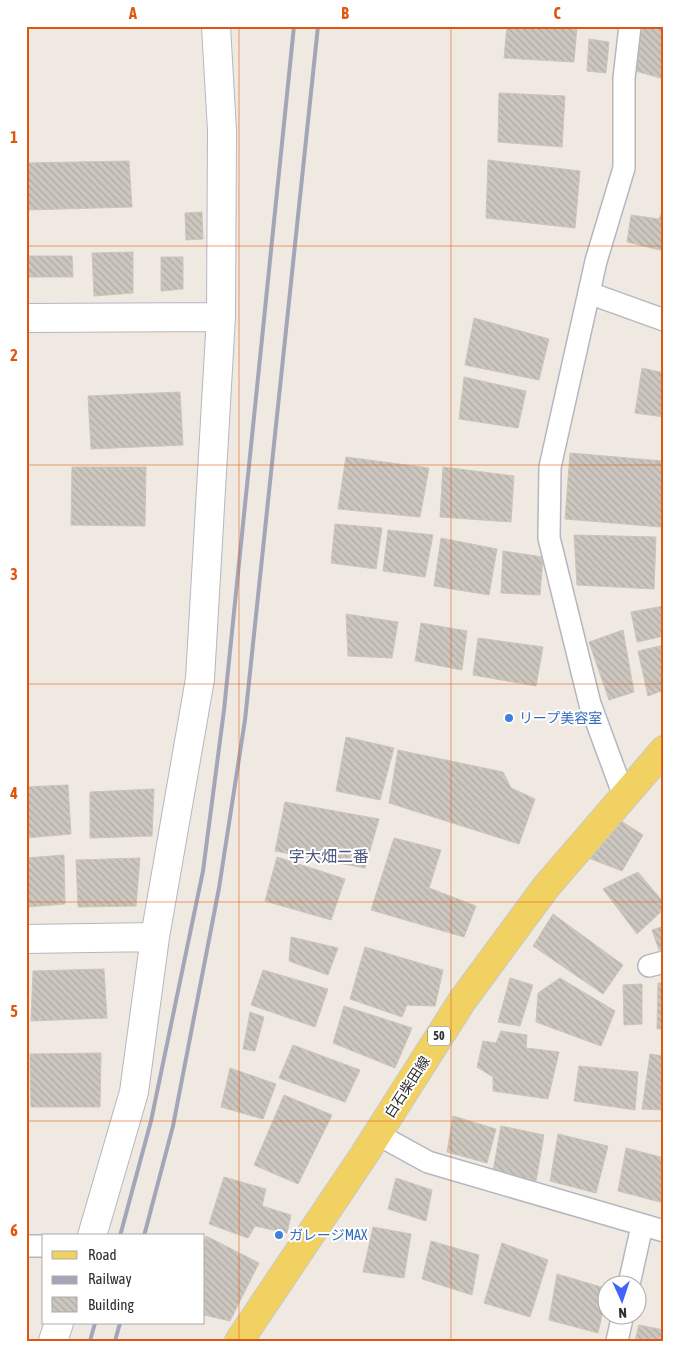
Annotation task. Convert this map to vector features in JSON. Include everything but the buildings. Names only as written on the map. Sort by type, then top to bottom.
[{"type":"main road","name":"白石柴田線","points":[[239,1341],[377,1134],[462,1001],[546,887],[664,750]]},
{"type":"street","points":[[93,1234],[134,1092],[154,938],[200,679],[221,317],[222,131],[216,26]]},
{"type":"street","points":[[26,318],[221,317]]},
{"type":"street","points":[[26,939],[154,938]]},
{"type":"street","points":[[53,1341],[59,1324]]},
{"type":"lane","points":[[624,796],[590,704],[549,538],[550,467],[589,293],[624,168],[624,78],[630,26]]},
{"type":"lane","points":[[589,293],[664,320]]},
{"type":"lane","points":[[377,1134],[428,1162],[664,1231]]},
{"type":"lane","points":[[631,1274],[642,1226]]},
{"type":"lane","points":[[26,1246],[42,1246]]},
{"type":"lane","points":[[617,1341],[621,1324]]},
{"type":"railway","points":[[121,1234],[151,1121],[203,871],[224,710],[294,26]]},
{"type":"railway","points":[[145,1234],[173,1126],[219,888],[245,720],[318,26]]},
{"type":"railway","points":[[90,1341],[95,1324]]},
{"type":"railway","points":[[115,1341],[120,1324]]},
{"type":"place","name":"リープ美容室","points":[[509,718]]},
{"type":"place","name":"ガレージMAX","points":[[279,1235]]},
{"type":"district","name":"字大畑二番","points":[[329,856]]}]
